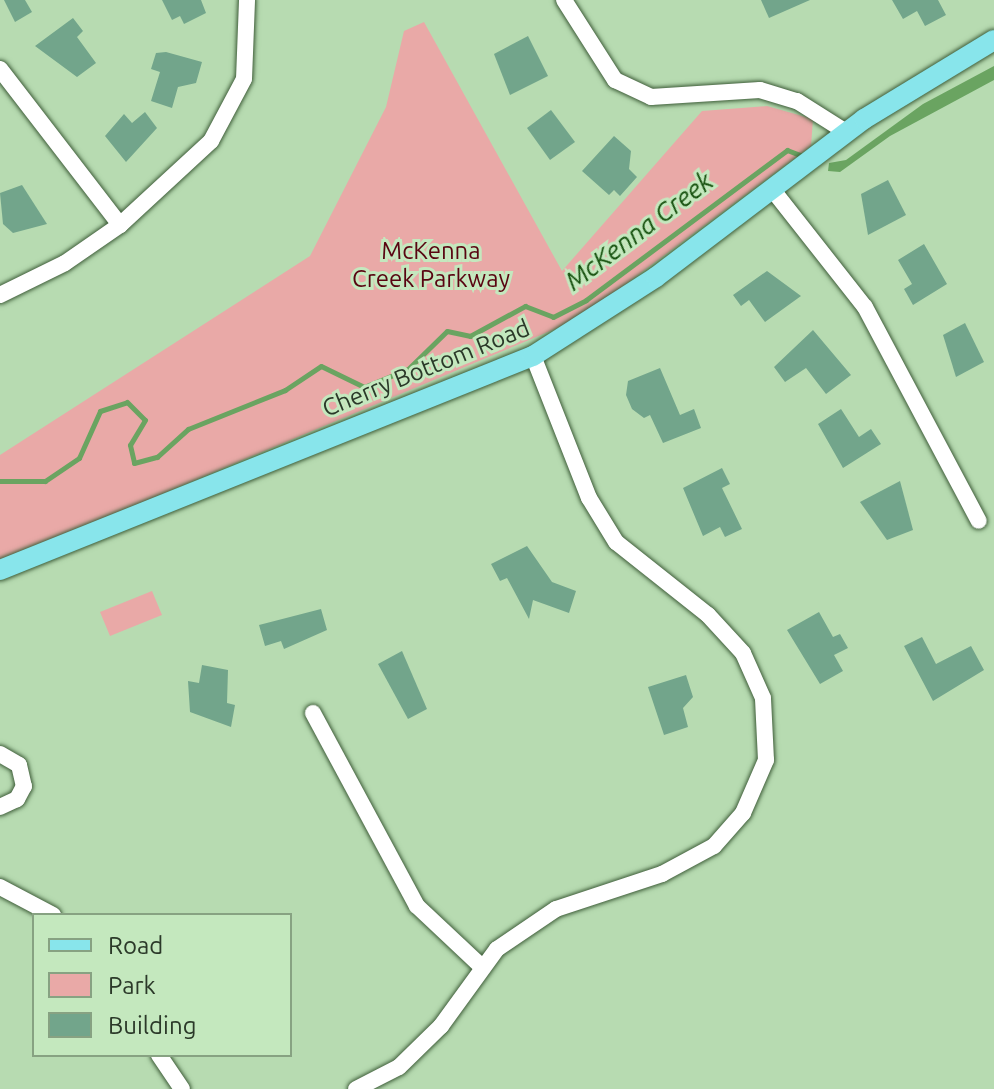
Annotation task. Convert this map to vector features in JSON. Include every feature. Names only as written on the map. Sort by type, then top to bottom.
[{"type":"main road","name":"Cherry Bottom Road","points":[[0,570],[533,356],[596,319],[846,132],[994,40]]},
{"type":"street","points":[[0,295],[65,263],[120,225],[178,176],[230,113],[249,51],[247,0]]},
{"type":"street","points":[[564,0],[615,80],[651,97],[760,90],[797,101],[846,132]]},
{"type":"street","points":[[0,69],[120,225]]},
{"type":"street","points":[[772,189],[865,307],[979,521]]},
{"type":"street","points":[[356,1089],[399,1067],[441,1026],[497,949],[556,909],[662,874],[714,846],[752,796],[769,742],[763,698],[743,653],[708,615],[634,559],[603,522],[533,356]]},
{"type":"street","points":[[313,713],[417,906],[482,967]]},
{"type":"street","points":[[0,754],[19,765],[24,786],[17,799],[0,807]]},
{"type":"street","points":[[0,887],[49,913]]},
{"type":"street","points":[[160,1057],[182,1089]]},
{"type":"green space","name":"McKenna Creek Parkway","points":[[424,22],[562,271],[702,111],[767,106],[813,119],[811,146],[579,319],[0,562],[0,455],[310,256],[386,107],[404,31]]},
{"type":"green space","points":[[152,591],[162,615],[110,636],[100,612]]},
{"type":"shaded area","points":[[994,66],[994,80],[890,136],[840,172],[828,171],[829,163],[846,160],[923,104]]},
{"type":"building","points":[[4,0],[25,0],[32,12],[15,22]]},
{"type":"building","points":[[162,0],[201,0],[206,13],[184,24],[180,16],[172,20]]},
{"type":"building","points":[[761,0],[810,0],[769,18]]},
{"type":"building","points":[[892,0],[938,0],[946,15],[925,26],[917,11],[903,19]]},
{"type":"building","points":[[73,18],[83,31],[77,37],[96,63],[77,77],[35,46]]},
{"type":"building","points":[[528,36],[548,76],[510,95],[494,54]]},
{"type":"building","points":[[166,52],[202,62],[196,83],[178,87],[172,108],[151,101],[160,72],[151,69],[156,53]]},
{"type":"building","points":[[551,110],[575,142],[550,160],[527,128]]},
{"type":"building","points":[[145,112],[157,128],[126,162],[105,136],[124,114],[132,123]]},
{"type":"building","points":[[614,136],[631,151],[629,169],[637,177],[620,196],[614,190],[609,195],[582,171]]},
{"type":"building","points":[[888,180],[906,215],[868,235],[861,194]]},
{"type":"building","points":[[22,185],[47,224],[13,233],[3,224],[0,193]]},
{"type":"building","points":[[924,244],[947,284],[913,305],[904,289],[912,284],[898,260]]},
{"type":"building","points":[[767,271],[801,296],[765,322],[749,300],[741,306],[733,295]]},
{"type":"building","points":[[965,323],[984,362],[956,377],[943,335]]},
{"type":"building","points":[[813,330],[851,375],[826,394],[806,368],[785,382],[774,367]]},
{"type":"building","points":[[660,368],[680,415],[694,409],[701,428],[663,443],[650,415],[644,418],[632,409],[626,395],[628,381]]},
{"type":"building","points":[[841,409],[859,437],[871,429],[881,444],[843,468],[818,424]]},
{"type":"building","points":[[722,468],[730,484],[722,488],[742,529],[725,537],[720,527],[703,536],[683,488]]},
{"type":"building","points":[[900,481],[913,530],[887,540],[860,502]]},
{"type":"building","points":[[527,546],[552,582],[576,591],[569,613],[533,600],[529,619],[507,578],[500,581],[491,564]]},
{"type":"building","points":[[321,609],[327,630],[284,649],[281,641],[265,646],[259,625]]},
{"type":"building","points":[[819,612],[833,637],[840,634],[848,648],[834,655],[843,671],[820,684],[787,630]]},
{"type":"building","points":[[922,637],[936,664],[971,646],[984,670],[933,701],[904,646]]},
{"type":"building","points":[[402,651],[427,709],[408,719],[378,664]]},
{"type":"building","points":[[202,665],[228,670],[227,703],[235,705],[231,727],[190,712],[188,681],[199,683]]},
{"type":"building","points":[[686,675],[693,697],[683,708],[688,727],[664,735],[648,687]]},
{"type":"waterway","name":"McKenna Creek","points":[[0,481],[45,481],[79,458],[100,411],[127,402],[145,420],[130,445],[134,463],[157,457],[188,429],[285,390],[321,366],[364,387],[408,369],[447,331],[470,336],[525,306],[553,317],[586,300],[787,150],[805,157]]}]
